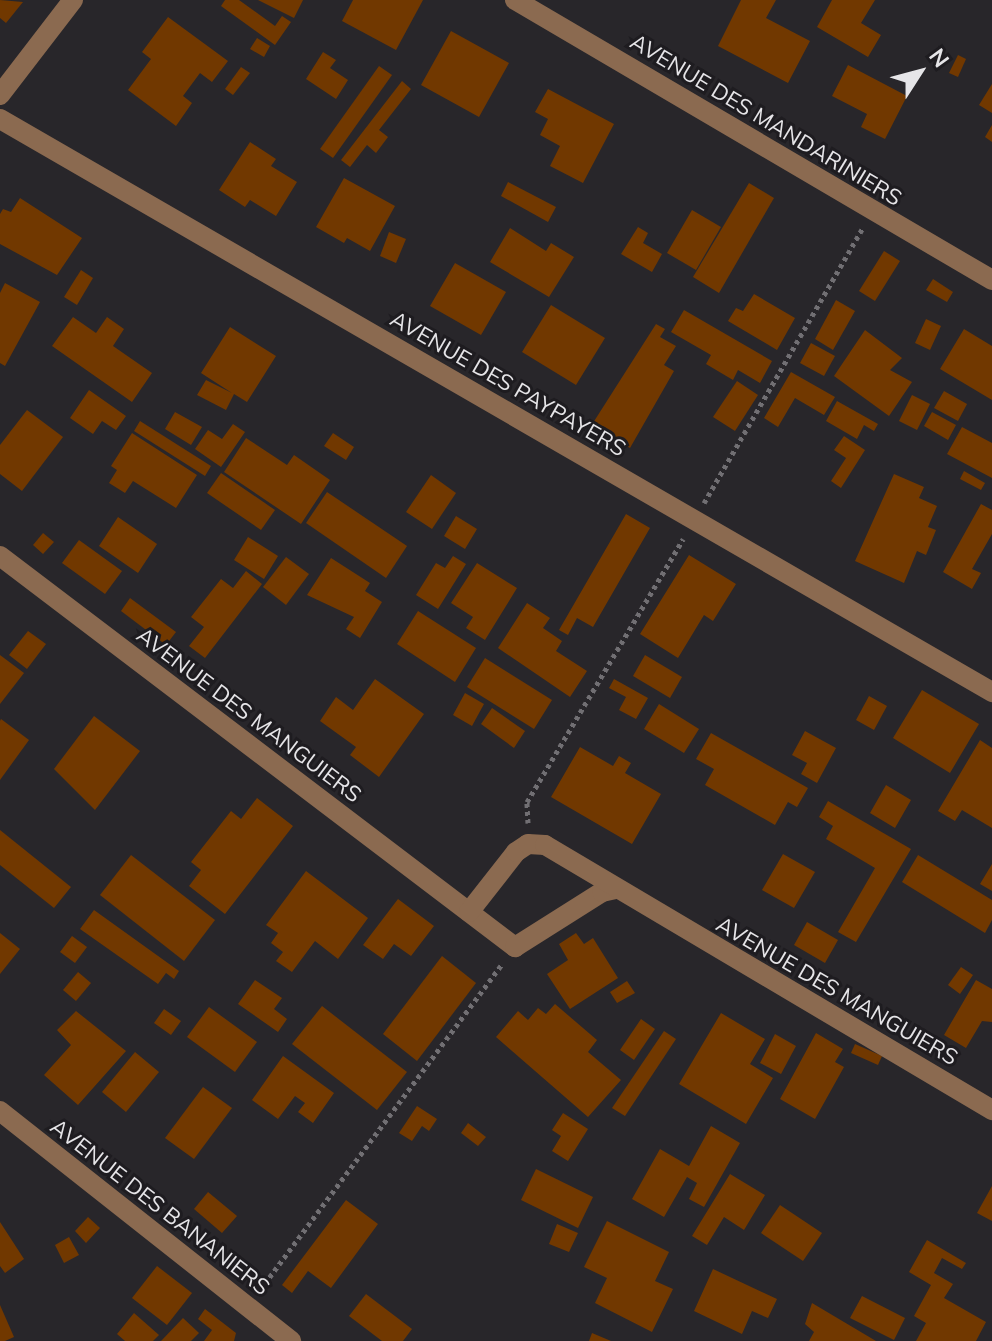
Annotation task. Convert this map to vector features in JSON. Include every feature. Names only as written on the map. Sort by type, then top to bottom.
[{"type":"street","points":[[0,95],[73,0]]},
{"type":"street","name":"AVENUE DES MANDARINIERS","points":[[515,0],[992,280]]},
{"type":"street","name":"AVENUE DES PAYPAYERS","points":[[0,119],[992,692]]},
{"type":"street","name":"AVENUE DES MANGUIERS","points":[[0,556],[515,947]]},
{"type":"street","name":"AVENUE DES MANGUIERS","points":[[469,912],[516,852],[528,844],[545,845],[992,1110]]},
{"type":"street","points":[[515,947],[602,892],[616,889]]},
{"type":"street","name":"AVENUE DES BANANIERS","points":[[0,1111],[291,1341]]},
{"type":"path","points":[[248,1306],[515,947]]},
{"type":"building","points":[[0,0],[23,2],[6,23],[0,18]]},
{"type":"building","points":[[225,0],[239,0],[275,26],[282,16],[291,22],[275,45],[221,6]]},
{"type":"building","points":[[258,0],[303,0],[294,18]]},
{"type":"building","points":[[353,0],[423,0],[396,50],[342,21]]},
{"type":"building","points":[[741,0],[776,0],[766,18],[810,41],[788,83],[718,46]]},
{"type":"building","points":[[832,0],[875,0],[861,23],[881,35],[868,57],[817,27]]},
{"type":"building","points":[[168,17],[228,61],[212,82],[200,73],[183,96],[192,103],[176,126],[128,90],[151,59],[142,52]]},
{"type":"building","points":[[451,31],[509,63],[479,117],[421,85]]},
{"type":"building","points":[[257,38],[270,46],[264,57],[250,49]]},
{"type":"building","points":[[323,52],[336,60],[330,68],[348,80],[336,99],[306,79]]},
{"type":"building","points":[[958,55],[966,59],[958,77],[949,73]]},
{"type":"building","points":[[848,65],[907,96],[885,139],[861,127],[867,114],[832,96]]},
{"type":"building","points":[[379,66],[392,75],[333,158],[320,149]]},
{"type":"building","points":[[241,67],[250,73],[233,95],[225,89]]},
{"type":"building","points":[[402,81],[411,89],[379,130],[388,137],[376,153],[367,145],[350,167],[341,160]]},
{"type":"building","points":[[992,84],[992,113],[979,105]]},
{"type":"building","points":[[548,89],[614,124],[583,183],[550,166],[560,146],[540,135],[548,119],[535,112]]},
{"type":"building","points":[[992,125],[992,142],[985,137]]},
{"type":"building","points":[[250,142],[276,159],[271,166],[297,182],[276,216],[250,200],[245,207],[219,190]]},
{"type":"building","points":[[344,178],[395,206],[370,251],[347,238],[344,243],[316,227]]},
{"type":"building","points":[[508,182],[556,207],[548,222],[501,196]]},
{"type":"building","points":[[749,183],[774,198],[719,293],[693,277]]},
{"type":"building","points":[[20,198],[82,238],[57,275],[0,244],[0,214],[3,209],[11,212]]},
{"type":"building","points":[[692,210],[721,227],[696,270],[667,253]]},
{"type":"building","points":[[638,227],[648,233],[643,243],[662,254],[652,272],[621,254]]},
{"type":"building","points":[[510,228],[546,251],[551,243],[574,257],[549,297],[490,262]]},
{"type":"building","points":[[389,232],[406,239],[396,263],[380,256]]},
{"type":"building","points":[[884,251],[900,261],[875,301],[859,291]]},
{"type":"building","points":[[455,263],[506,292],[481,335],[430,306]]},
{"type":"building","points":[[81,270],[93,278],[77,305],[64,297]]},
{"type":"building","points":[[933,279],[953,292],[947,302],[926,290]]},
{"type":"building","points":[[5,283],[40,302],[5,366],[0,363],[0,293]]},
{"type":"building","points":[[754,294],[795,318],[777,350],[728,321],[736,308],[743,311]]},
{"type":"building","points":[[836,300],[855,311],[833,350],[815,339]]},
{"type":"building","points":[[551,305],[605,338],[576,385],[522,352]]},
{"type":"building","points":[[684,310],[772,361],[760,383],[738,370],[733,380],[706,364],[711,355],[671,332]]},
{"type":"building","points":[[73,317],[96,333],[107,317],[124,329],[113,346],[152,373],[132,402],[52,346]]},
{"type":"building","points":[[926,319],[941,326],[930,350],[915,343]]},
{"type":"building","points":[[656,324],[665,329],[660,337],[676,346],[664,365],[674,371],[630,448],[591,426]]},
{"type":"building","points":[[230,327],[276,356],[247,402],[234,394],[226,410],[197,395],[206,380],[232,393],[201,373]]},
{"type":"building","points":[[964,329],[992,346],[992,400],[940,369]]},
{"type":"building","points":[[865,330],[902,358],[890,370],[912,382],[889,416],[834,376]]},
{"type":"building","points":[[811,343],[835,356],[824,376],[800,363]]},
{"type":"building","points":[[791,372],[835,397],[824,415],[795,398],[778,427],[764,418]]},
{"type":"building","points":[[737,381],[758,395],[735,431],[713,417]]},
{"type":"building","points":[[89,390],[126,416],[116,430],[102,421],[93,434],[70,418]]},
{"type":"building","points":[[944,391],[967,404],[958,421],[934,408]]},
{"type":"building","points":[[912,395],[930,404],[917,430],[899,421]]},
{"type":"building","points":[[837,401],[878,424],[874,431],[864,425],[857,439],[826,421]]},
{"type":"building","points":[[27,410],[63,437],[22,491],[0,474],[0,445]]},
{"type":"building","points":[[175,412],[202,427],[191,445],[165,429]]},
{"type":"building","points":[[932,412],[956,425],[948,440],[924,426]]},
{"type":"building","points":[[140,421],[211,466],[205,476],[134,431]]},
{"type":"building","points":[[233,424],[245,432],[221,467],[195,449],[208,430],[222,439]]},
{"type":"building","points":[[962,427],[992,443],[992,478],[947,454]]},
{"type":"building","points":[[132,433],[197,475],[176,508],[133,481],[125,493],[109,483],[117,470],[111,466]]},
{"type":"building","points":[[333,433],[354,447],[346,460],[324,446]]},
{"type":"building","points":[[844,436],[865,450],[841,488],[831,481],[846,458],[834,450]]},
{"type":"building","points":[[246,438],[287,465],[294,455],[330,480],[301,524],[224,472]]},
{"type":"building","points":[[964,471],[985,483],[981,490],[960,479]]},
{"type":"building","points":[[221,473],[275,510],[261,530],[207,493]]},
{"type":"building","points":[[894,474],[924,487],[919,498],[937,506],[928,527],[936,530],[926,555],[917,551],[904,583],[855,561]]},
{"type":"building","points":[[431,475],[456,493],[432,529],[406,512]]},
{"type":"building","points":[[327,492],[407,546],[386,578],[306,523]]},
{"type":"building","points":[[981,504],[992,510],[992,534],[972,569],[981,573],[972,589],[943,572]]},
{"type":"building","points":[[626,514],[650,528],[593,627],[577,618],[568,635],[559,630]]},
{"type":"building","points":[[456,516],[477,529],[465,549],[444,536]]},
{"type":"building","points":[[118,517],[157,544],[138,573],[99,546]]},
{"type":"building","points":[[43,533],[54,542],[43,554],[33,545]]},
{"type":"building","points":[[248,537],[278,556],[264,579],[234,560]]},
{"type":"building","points":[[79,540],[122,571],[105,594],[62,563]]},
{"type":"building","points":[[689,555],[736,584],[713,621],[704,615],[678,658],[640,634]]},
{"type":"building","points":[[453,556],[466,564],[438,609],[416,595],[436,563],[445,568]]},
{"type":"building","points":[[286,557],[309,574],[286,605],[263,587]]},
{"type":"building","points":[[331,558],[370,583],[365,591],[382,602],[360,638],[346,629],[354,617],[307,595]]},
{"type":"building","points":[[477,563],[517,588],[485,640],[466,628],[473,617],[451,603]]},
{"type":"building","points":[[246,571],[262,584],[205,658],[189,646],[204,627],[191,617],[221,579],[233,588]]},
{"type":"building","points":[[130,598],[176,632],[166,645],[121,611]]},
{"type":"building","points":[[527,603],[550,618],[543,628],[562,641],[556,651],[587,671],[570,697],[498,648]]},
{"type":"building","points":[[418,611],[476,648],[455,682],[397,644]]},
{"type":"building","points":[[28,631],[46,644],[27,669],[9,655]]},
{"type":"building","points":[[0,655],[24,673],[0,704]]},
{"type":"building","points":[[645,655],[682,677],[670,698],[633,676]]},
{"type":"building","points":[[485,658],[552,700],[534,729],[467,687]]},
{"type":"building","points":[[375,679],[424,714],[379,777],[350,755],[356,747],[320,721],[336,697],[353,710]]},
{"type":"building","points":[[614,679],[648,698],[636,719],[619,710],[626,697],[609,688]]},
{"type":"building","points":[[922,690],[979,724],[950,773],[893,738]]},
{"type":"building","points":[[465,693],[484,704],[472,726],[453,715]]},
{"type":"building","points":[[869,696],[887,706],[874,730],[856,720]]},
{"type":"building","points":[[659,704],[699,729],[684,753],[644,729]]},
{"type":"building","points":[[492,708],[525,731],[514,748],[481,724]]},
{"type":"building","points":[[94,716],[140,751],[95,810],[54,769]]},
{"type":"building","points":[[0,721],[29,740],[0,780]]},
{"type":"building","points":[[805,731],[836,748],[817,783],[801,774],[807,763],[792,755]]},
{"type":"building","points":[[711,733],[808,788],[797,807],[788,802],[775,825],[705,785],[714,769],[696,759]]},
{"type":"building","points":[[980,740],[992,748],[992,828],[962,810],[955,821],[938,811]]},
{"type":"building","points":[[580,747],[613,766],[619,756],[631,763],[625,773],[661,794],[632,844],[551,797]]},
{"type":"building","points":[[886,785],[911,800],[895,828],[870,813]]},
{"type":"building","points":[[257,798],[293,826],[225,914],[189,886],[201,870],[191,862],[231,811],[241,819]]},
{"type":"building","points":[[828,801],[911,849],[856,942],[838,932],[875,868],[826,839],[833,826],[819,817]]},
{"type":"building","points":[[0,830],[71,887],[54,908],[0,865]]},
{"type":"building","points":[[783,854],[815,872],[794,908],[762,890]]},
{"type":"building","points":[[131,855],[215,920],[184,961],[100,895]]},
{"type":"building","points":[[918,855],[992,900],[992,920],[985,933],[902,882]]},
{"type":"building","points":[[992,864],[992,891],[980,884]]},
{"type":"building","points":[[306,871],[368,918],[338,959],[315,941],[292,972],[276,961],[283,952],[271,943],[278,933],[266,925]]},
{"type":"building","points":[[398,899],[434,926],[411,956],[394,944],[383,959],[363,945]]},
{"type":"building","points":[[94,910],[179,971],[174,979],[166,973],[158,984],[80,929]]},
{"type":"building","points":[[807,922],[838,940],[825,963],[794,945]]},
{"type":"building","points":[[0,933],[20,949],[0,974]]},
{"type":"building","points":[[576,933],[584,944],[593,938],[618,978],[570,1009],[547,974],[568,960],[559,944]]},
{"type":"building","points":[[72,936],[87,947],[75,963],[60,952]]},
{"type":"building","points":[[442,956],[476,983],[417,1061],[383,1034]]},
{"type":"building","points":[[961,967],[973,975],[960,994],[948,985]]},
{"type":"building","points":[[78,972],[91,983],[76,1001],[63,990]]},
{"type":"building","points":[[255,980],[282,998],[274,1009],[287,1019],[278,1032],[238,1004]]},
{"type":"building","points":[[976,980],[992,989],[992,1022],[982,1021],[966,1048],[944,1035]]},
{"type":"building","points":[[627,981],[635,993],[617,1003],[610,992]]},
{"type":"building","points":[[555,1004],[597,1040],[588,1052],[621,1080],[588,1117],[496,1037],[518,1011],[528,1020],[538,1008],[546,1014]]},
{"type":"building","points":[[322,1006],[407,1072],[377,1110],[292,1044]]},
{"type":"building","points":[[209,1007],[257,1042],[235,1072],[187,1037]]},
{"type":"building","points":[[164,1009],[181,1021],[171,1035],[154,1023]]},
{"type":"building","points":[[76,1011],[126,1051],[78,1105],[44,1075],[71,1045],[57,1030]]},
{"type":"building","points":[[721,1013],[765,1039],[750,1064],[773,1078],[746,1124],[679,1084]]},
{"type":"building","points":[[641,1019],[655,1029],[634,1060],[620,1050]]},
{"type":"building","points":[[664,1031],[676,1039],[625,1116],[612,1108]]},
{"type":"building","points":[[816,1033],[843,1049],[835,1062],[844,1067],[815,1119],[780,1099]]},
{"type":"building","points":[[775,1034],[796,1046],[781,1074],[760,1063]]},
{"type":"building","points":[[855,1044],[882,1056],[878,1065],[851,1053]]},
{"type":"building","points":[[135,1052],[159,1072],[126,1112],[102,1092]]},
{"type":"building","points":[[283,1056],[334,1093],[313,1123],[298,1112],[305,1103],[295,1096],[278,1119],[252,1100]]},
{"type":"building","points":[[203,1087],[232,1108],[194,1159],[165,1138]]},
{"type":"building","points":[[417,1106],[437,1119],[429,1131],[422,1126],[412,1141],[399,1133]]},
{"type":"building","points":[[563,1113],[588,1129],[568,1161],[552,1151],[561,1136],[552,1130]]},
{"type":"building","points":[[468,1123],[486,1137],[478,1146],[461,1133]]},
{"type":"building","points":[[711,1126],[740,1143],[704,1207],[689,1199],[697,1183],[687,1177],[664,1217],[632,1199],[660,1149],[689,1166]]},
{"type":"building","points":[[536,1169],[593,1197],[578,1228],[521,1200]]},
{"type":"building","points":[[730,1174],[765,1195],[744,1230],[724,1217],[707,1245],[692,1236]]},
{"type":"building","points":[[992,1186],[992,1221],[977,1213]]},
{"type":"building","points":[[208,1192],[237,1216],[222,1233],[194,1209]]},
{"type":"building","points":[[346,1200],[378,1224],[331,1288],[308,1271],[292,1293],[282,1285]]},
{"type":"building","points":[[780,1205],[822,1233],[803,1261],[761,1233]]},
{"type":"building","points":[[88,1217],[100,1228],[86,1243],[75,1231]]},
{"type":"building","points":[[607,1221],[669,1252],[655,1281],[673,1289],[652,1332],[595,1303],[607,1278],[584,1267]]},
{"type":"building","points":[[0,1222],[24,1259],[5,1273],[0,1266]]},
{"type":"building","points":[[557,1224],[578,1233],[569,1252],[549,1244]]},
{"type":"building","points":[[69,1237],[79,1255],[64,1263],[55,1245]]},
{"type":"building","points":[[927,1240],[966,1263],[962,1269],[942,1258],[934,1273],[953,1284],[944,1298],[986,1322],[976,1341],[916,1341],[926,1323],[914,1316],[931,1285],[909,1272]]},
{"type":"building","points":[[157,1266],[192,1293],[167,1325],[132,1298]]},
{"type":"building","points":[[713,1269],[777,1299],[768,1318],[752,1311],[742,1334],[694,1311]]},
{"type":"building","points":[[366,1294],[412,1329],[403,1341],[382,1341],[349,1316]]},
{"type":"building","points":[[862,1296],[905,1318],[894,1340],[850,1318]]},
{"type":"building","points":[[812,1303],[876,1341],[809,1341],[814,1332],[805,1324]]},
{"type":"building","points":[[0,1305],[14,1337],[5,1341],[0,1341]]},
{"type":"building","points":[[205,1309],[236,1333],[234,1341],[204,1341],[212,1330],[198,1319]]},
{"type":"building","points":[[134,1313],[159,1335],[153,1341],[125,1341],[117,1334]]},
{"type":"building","points":[[183,1318],[199,1333],[191,1341],[161,1341]]},
{"type":"building","points":[[592,1333],[611,1341],[589,1341]]}]
